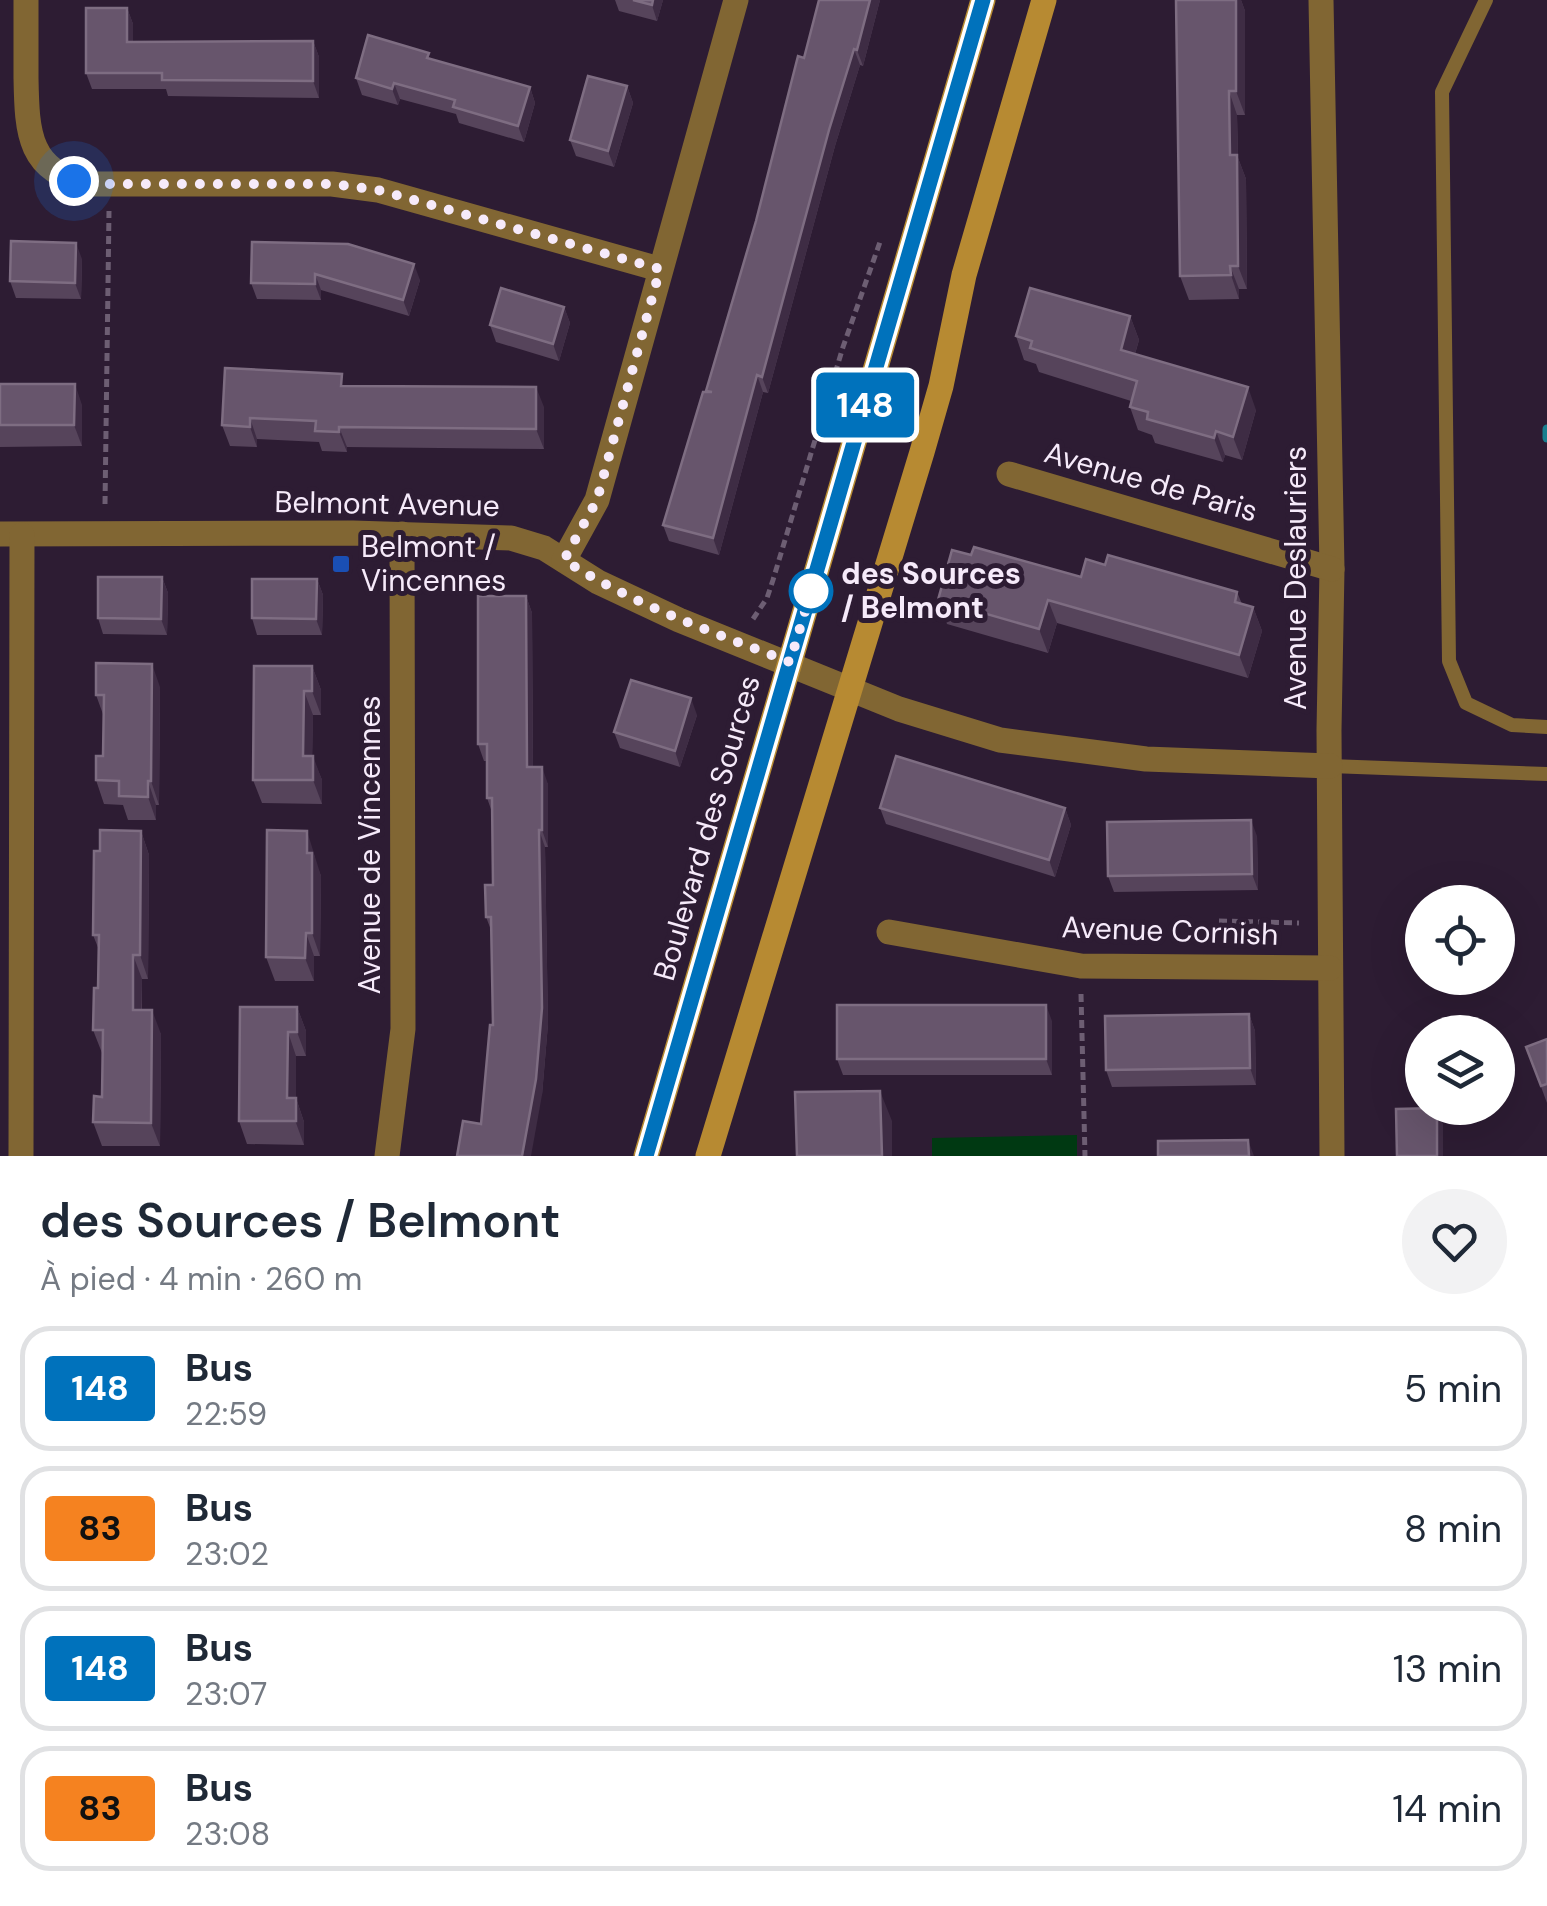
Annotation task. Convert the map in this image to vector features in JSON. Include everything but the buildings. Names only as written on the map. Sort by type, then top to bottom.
[{"type":"main road","name":"Boulevard des Sources","points":[[646,1156],[983,0]]},
{"type":"main road","points":[[708,1156],[936,402],[964,275],[1044,0]]},
{"type":"street","points":[[26,0],[28,134],[40,158],[61,176],[91,184],[332,184],[378,190],[660,269]]},
{"type":"street","points":[[564,560],[597,500],[736,0]]},
{"type":"street","name":"Avenue Deslauriers","points":[[1321,0],[1332,569],[1332,1156]]},
{"type":"street","name":"Avenue de Paris","points":[[1010,474],[1332,569]]},
{"type":"street","points":[[11,534],[22,1156]]},
{"type":"street","name":"Belmont Avenue","points":[[11,534],[402,534],[511,538],[544,548],[598,582],[679,620],[899,709],[1000,740],[1146,760],[1330,766]]},
{"type":"street","name":"Avenue de Vincennes","points":[[387,1156],[403,1029],[402,534]]},
{"type":"street","name":"Avenue Cornish","points":[[890,932],[1081,966],[1330,968]]},
{"type":"lane","points":[[1486,0],[1442,92],[1449,661],[1466,703],[1512,725],[1547,727]]},
{"type":"lane","points":[[1330,766],[1547,774]]},
{"type":"path","points":[[105,504],[109,203]]},
{"type":"path","points":[[753,620],[774,580],[842,347],[880,242]]},
{"type":"path","points":[[1219,921],[1299,923]]},
{"type":"path","points":[[1081,988],[1085,1156]]},
{"type":"green space","points":[[1077,1135],[1077,1156],[932,1156],[932,1138]]},
{"type":"waterway","points":[[1547,429],[1547,438]]},
{"type":"bus line","name":"148","points":[[646,1156],[983,0]]},
{"type":"place","name":"Belmont / Vincennes","points":[[341,564]]},
{"type":"place","name":"des Sources / Belmont","points":[[811,591]]},
{"type":"route","points":[[74,181],[332,184],[378,190],[660,269],[597,500],[564,560],[598,582],[679,620],[790,662],[811,591]]}]
